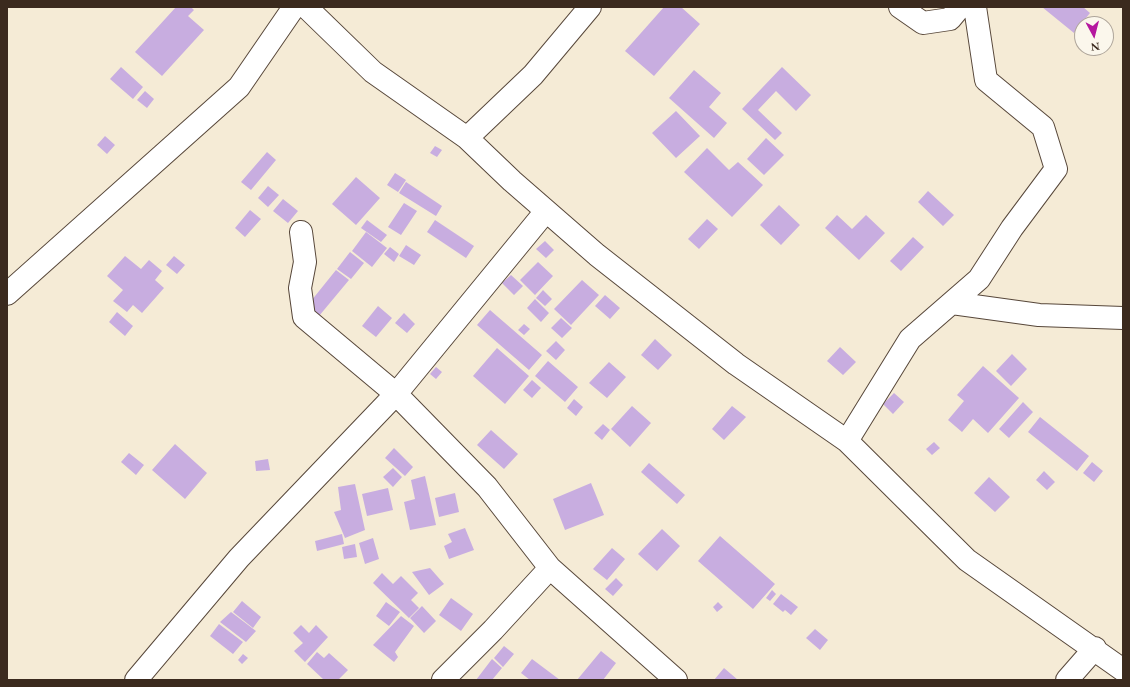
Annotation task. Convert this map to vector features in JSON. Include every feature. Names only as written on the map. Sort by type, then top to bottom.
[{"type":"street","points":[[7,294],[239,87],[294,7]]},
{"type":"street","points":[[467,138],[533,75],[590,7]]},
{"type":"street","points":[[900,7],[923,23],[950,19],[960,7]]},
{"type":"street","points":[[847,441],[910,339],[979,279],[1012,228],[1056,169],[1043,127],[986,80],[975,7]]},
{"type":"street","points":[[318,12],[373,72],[467,138],[546,211],[597,255],[736,364],[847,441],[967,560],[1095,648],[1123,670]]},
{"type":"street","points":[[136,680],[239,558],[396,394],[546,211]]},
{"type":"street","points":[[301,232],[305,262],[300,288],[304,317],[396,394],[487,487],[550,568],[676,680]]},
{"type":"street","points":[[952,303],[1039,315],[1123,318]]},
{"type":"street","points":[[443,680],[494,630],[550,568]]},
{"type":"street","points":[[1067,680],[1095,648]]},
{"type":"building","points":[[176,7],[191,7],[194,10],[188,16],[204,30],[162,76],[135,52]]},
{"type":"building","points":[[664,7],[681,7],[700,24],[654,76],[625,51]]},
{"type":"building","points":[[1042,7],[1083,7],[1090,13],[1088,16],[1074,16],[1074,33]]},
{"type":"building","points":[[121,67],[143,87],[133,99],[110,79]]},
{"type":"building","points":[[782,67],[811,95],[796,111],[776,91],[758,110],[782,133],[775,140],[742,109]]},
{"type":"building","points":[[694,70],[721,93],[709,107],[727,123],[714,138],[669,98]]},
{"type":"building","points":[[145,91],[154,99],[147,108],[137,100]]},
{"type":"building","points":[[676,111],[700,136],[676,158],[652,133]]},
{"type":"building","points":[[105,136],[115,145],[107,154],[97,145]]},
{"type":"building","points":[[766,138],[784,155],[764,175],[747,159]]},
{"type":"building","points":[[435,146],[442,150],[437,157],[430,153]]},
{"type":"building","points":[[707,148],[729,170],[738,162],[763,185],[732,217],[684,172]]},
{"type":"building","points":[[267,152],[276,160],[251,190],[241,182]]},
{"type":"building","points":[[395,173],[406,180],[398,192],[387,185]]},
{"type":"building","points":[[356,177],[380,198],[356,225],[332,204]]},
{"type":"building","points":[[406,182],[442,206],[436,216],[399,193]]},
{"type":"building","points":[[268,186],[279,195],[268,207],[258,198]]},
{"type":"building","points":[[928,191],[954,215],[943,226],[918,202]]},
{"type":"building","points":[[283,199],[298,211],[288,223],[273,211]]},
{"type":"building","points":[[404,203],[417,211],[401,235],[388,227]]},
{"type":"building","points":[[779,205],[800,225],[781,245],[760,225]]},
{"type":"building","points":[[250,210],[261,219],[245,237],[235,228]]},
{"type":"building","points":[[837,215],[852,229],[866,215],[885,233],[859,260],[825,228]]},
{"type":"building","points":[[707,219],[718,229],[699,249],[688,239]]},
{"type":"building","points":[[367,220],[387,235],[381,242],[361,228]]},
{"type":"building","points":[[435,220],[474,246],[466,258],[427,232]]},
{"type":"building","points":[[366,232],[387,248],[372,267],[352,251]]},
{"type":"building","points":[[913,237],[924,247],[901,271],[890,261]]},
{"type":"building","points":[[545,241],[554,250],[546,258],[536,249]]},
{"type":"building","points":[[406,245],[421,255],[414,265],[399,256]]},
{"type":"building","points":[[390,247],[399,254],[394,262],[384,254]]},
{"type":"building","points":[[350,252],[364,263],[351,279],[337,269]]},
{"type":"building","points":[[125,256],[141,269],[149,260],[162,271],[155,280],[164,288],[142,313],[133,305],[127,312],[113,301],[123,290],[107,276]]},
{"type":"building","points":[[174,256],[185,265],[177,274],[166,265]]},
{"type":"building","points":[[538,262],[553,276],[535,295],[520,280]]},
{"type":"building","points":[[336,270],[349,280],[319,316],[307,306]]},
{"type":"building","points":[[511,275],[523,286],[514,295],[502,283]]},
{"type":"building","points":[[582,280],[599,295],[571,325],[554,309]]},
{"type":"building","points":[[543,290],[552,299],[545,306],[536,298]]},
{"type":"building","points":[[605,295],[620,308],[610,319],[595,306]]},
{"type":"building","points":[[535,299],[549,313],[541,322],[527,308]]},
{"type":"building","points":[[378,306],[392,318],[376,337],[362,326]]},
{"type":"building","points":[[490,310],[542,355],[529,370],[477,325]]},
{"type":"building","points":[[117,312],[133,326],[125,336],[109,322]]},
{"type":"building","points":[[404,313],[415,324],[407,333],[395,323]]},
{"type":"building","points":[[561,318],[572,328],[562,338],[551,328]]},
{"type":"building","points":[[524,324],[530,329],[524,335],[518,330]]},
{"type":"building","points":[[655,339],[672,355],[658,370],[641,355]]},
{"type":"building","points":[[556,341],[565,350],[556,360],[546,351]]},
{"type":"building","points":[[840,347],[856,362],[843,375],[827,361]]},
{"type":"building","points":[[497,348],[529,376],[505,404],[473,376]]},
{"type":"building","points":[[1012,354],[1027,369],[1011,386],[996,371]]},
{"type":"building","points":[[548,361],[578,387],[565,402],[535,376]]},
{"type":"building","points":[[609,362],[626,377],[607,398],[589,383]]},
{"type":"building","points":[[983,366],[1019,398],[988,433],[973,419],[962,432],[948,420],[964,401],[957,395]]},
{"type":"building","points":[[436,367],[442,372],[436,379],[430,374]]},
{"type":"building","points":[[532,380],[541,388],[532,398],[523,390]]},
{"type":"building","points":[[894,393],[904,402],[893,414],[883,404]]},
{"type":"building","points":[[574,399],[583,407],[576,416],[567,408]]},
{"type":"building","points":[[1023,402],[1033,412],[1009,438],[999,429]]},
{"type":"building","points":[[632,406],[651,423],[630,447],[611,429]]},
{"type":"building","points":[[732,406],[746,417],[724,440],[712,429]]},
{"type":"building","points":[[1040,417],[1089,456],[1077,471],[1028,432]]},
{"type":"building","points":[[603,424],[610,430],[602,440],[594,433]]},
{"type":"building","points":[[491,430],[518,454],[504,469],[477,445]]},
{"type":"building","points":[[934,442],[940,448],[932,455],[926,449]]},
{"type":"building","points":[[175,444],[207,473],[185,499],[152,470]]},
{"type":"building","points":[[394,448],[413,467],[405,476],[385,458]]},
{"type":"building","points":[[129,453],[144,465],[136,475],[121,462]]},
{"type":"building","points":[[268,459],[270,470],[256,471],[255,461]]},
{"type":"building","points":[[1092,462],[1103,471],[1094,482],[1083,473]]},
{"type":"building","points":[[649,463],[685,495],[677,504],[641,472]]},
{"type":"building","points":[[393,468],[402,477],[393,487],[383,477]]},
{"type":"building","points":[[1044,471],[1055,482],[1047,490],[1036,480]]},
{"type":"building","points":[[425,476],[436,525],[410,530],[404,502],[415,499],[411,480]]},
{"type":"building","points":[[989,477],[1010,497],[995,512],[974,493]]},
{"type":"building","points":[[591,483],[604,515],[565,530],[553,499]]},
{"type":"building","points":[[355,484],[365,530],[345,538],[334,512],[341,510],[338,487]]},
{"type":"building","points":[[388,488],[393,510],[367,516],[362,494]]},
{"type":"building","points":[[455,493],[459,512],[439,517],[435,498]]},
{"type":"building","points":[[465,528],[474,550],[449,559],[444,546],[452,542],[448,534]]},
{"type":"building","points":[[662,529],[680,546],[657,571],[638,554]]},
{"type":"building","points":[[342,534],[344,544],[317,551],[315,541]]},
{"type":"building","points":[[720,536],[775,584],[753,609],[698,561]]},
{"type":"building","points":[[373,538],[379,559],[365,564],[359,543]]},
{"type":"building","points":[[355,544],[357,557],[344,559],[342,547]]},
{"type":"building","points":[[612,548],[625,559],[607,580],[593,569]]},
{"type":"building","points":[[430,568],[444,584],[429,595],[412,572]]},
{"type":"building","points":[[382,573],[393,584],[401,576],[418,593],[411,600],[419,608],[409,618],[373,583]]},
{"type":"building","points":[[616,578],[623,585],[613,596],[605,589]]},
{"type":"building","points":[[772,590],[776,594],[770,601],[766,598]]},
{"type":"building","points":[[781,594],[798,607],[791,615],[785,610],[783,612],[773,604]]},
{"type":"building","points":[[451,598],[473,614],[461,631],[439,615]]},
{"type":"building","points":[[242,601],[261,617],[253,628],[233,612]]},
{"type":"building","points":[[386,602],[400,612],[389,626],[376,616]]},
{"type":"building","points":[[718,602],[723,607],[717,612],[713,607]]},
{"type":"building","points":[[422,606],[436,621],[424,633],[410,618]]},
{"type":"building","points":[[231,612],[256,631],[246,642],[220,622]]},
{"type":"building","points":[[401,616],[414,626],[395,652],[398,657],[394,662],[373,645]]},
{"type":"building","points":[[219,624],[243,642],[233,654],[210,636]]},
{"type":"building","points":[[301,625],[309,633],[316,625],[328,637],[305,662],[294,651],[303,643],[293,633]]},
{"type":"building","points":[[815,629],[828,640],[820,650],[806,638]]},
{"type":"building","points":[[504,646],[514,654],[503,667],[494,658]]},
{"type":"building","points":[[601,651],[616,663],[603,680],[577,680]]},
{"type":"building","points":[[317,652],[324,658],[329,653],[348,670],[338,680],[324,680],[307,664]]},
{"type":"building","points":[[243,654],[248,658],[242,664],[238,660]]},
{"type":"building","points":[[492,659],[502,668],[492,680],[476,680]]},
{"type":"building","points":[[532,659],[560,680],[530,680],[521,673]]},
{"type":"building","points":[[724,668],[738,680],[714,680]]}]
